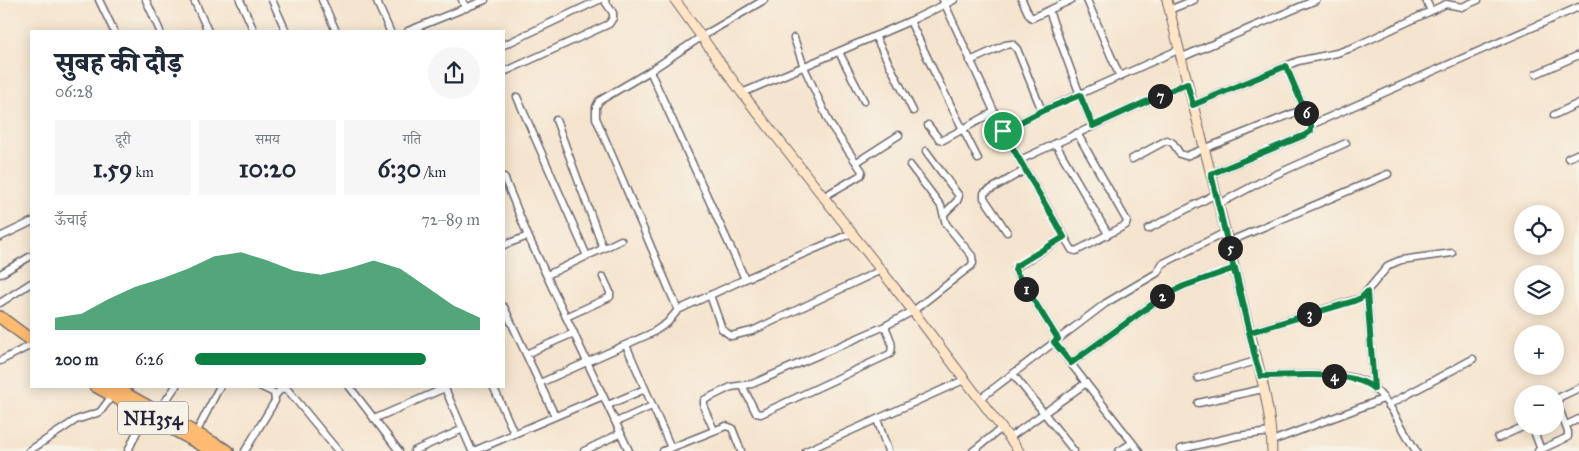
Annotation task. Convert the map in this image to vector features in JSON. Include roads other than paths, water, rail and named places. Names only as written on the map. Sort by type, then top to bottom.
[{"type":"highway","points":[[0,317],[30,339]]},
{"type":"highway","name":"NH354","points":[[112,391],[158,412],[212,451]]},
{"type":"highway","name":"NH354","points":[[112,391],[145,414],[228,451]]},
{"type":"street","points":[[99,0],[114,30]]},
{"type":"street","points":[[146,0],[160,30]]},
{"type":"street","points":[[194,0],[208,30]]},
{"type":"street","points":[[240,0],[254,30]]},
{"type":"street","points":[[272,0],[286,30]]},
{"type":"street","points":[[322,0],[336,30]]},
{"type":"street","points":[[376,0],[390,30]]},
{"type":"street","points":[[462,0],[466,8]]},
{"type":"street","points":[[411,30],[485,0]]},
{"type":"street","points":[[505,45],[598,0]]},
{"type":"street","points":[[505,72],[609,24],[613,14],[604,0]]},
{"type":"street","points":[[674,0],[742,94],[966,378],[1019,451]]},
{"type":"street","points":[[678,310],[596,118],[596,107],[600,101],[701,37],[764,0]]},
{"type":"street","points":[[742,94],[910,21],[944,2],[954,0]]},
{"type":"street","points":[[1022,0],[1030,17],[1035,17],[1067,1]]},
{"type":"street","points":[[1087,0],[1120,77]]},
{"type":"street","points":[[1167,0],[1261,376],[1272,441]]},
{"type":"street","points":[[1169,10],[1194,0]]},
{"type":"street","points":[[1003,131],[1042,111],[1120,77],[1316,0]]},
{"type":"street","points":[[1426,0],[1431,11]]},
{"type":"street","points":[[1193,105],[1302,59],[1349,49],[1446,4],[1462,6],[1478,0]]},
{"type":"street","points":[[944,2],[1003,131],[1064,237],[1072,250],[1076,251],[1126,225],[1126,218],[1077,133]]},
{"type":"street","points":[[1311,125],[1579,7]]},
{"type":"street","points":[[1048,11],[1093,126]]},
{"type":"street","points":[[910,21],[978,159]]},
{"type":"street","points":[[875,36],[913,111]]},
{"type":"street","points":[[794,38],[804,67],[830,124],[862,171],[861,175],[823,197]]},
{"type":"street","points":[[970,61],[1005,45],[1012,44],[1042,111]]},
{"type":"street","points":[[839,52],[864,101]]},
{"type":"street","points":[[1536,74],[1579,55]]},
{"type":"street","points":[[1211,174],[1311,131],[1311,125],[1286,66]]},
{"type":"street","points":[[650,71],[745,279]]},
{"type":"street","points":[[1020,160],[1187,83]]},
{"type":"street","points":[[517,97],[587,256]]},
{"type":"street","points":[[1554,115],[1579,103]]},
{"type":"street","points":[[1132,158],[1167,140],[1171,141],[1180,154],[1185,157],[1304,109]]},
{"type":"street","points":[[928,125],[941,140],[945,140],[962,128],[994,112]]},
{"type":"street","points":[[556,120],[603,248]]},
{"type":"street","points":[[857,162],[899,135]]},
{"type":"street","points":[[1055,143],[1108,234]]},
{"type":"street","points":[[1219,204],[1268,178],[1346,143]]},
{"type":"street","points":[[926,151],[959,196],[957,202],[944,214]]},
{"type":"street","points":[[1568,158],[1579,153]]},
{"type":"street","points":[[714,430],[704,408],[704,400],[731,387],[743,387],[752,384],[885,326],[913,311],[971,266],[973,263],[972,256],[945,223],[944,214],[939,203],[910,165]]},
{"type":"street","points":[[1007,232],[984,198],[984,193],[1025,170]]},
{"type":"street","points":[[981,398],[1106,303],[1157,273],[1162,264],[1388,174]]},
{"type":"street","points":[[505,179],[528,236],[629,451]]},
{"type":"street","points":[[505,197],[511,194]]},
{"type":"street","points":[[1148,230],[1216,194]]},
{"type":"street","points":[[0,237],[30,222]]},
{"type":"street","points":[[540,383],[658,330],[678,310],[852,233]]},
{"type":"street","points":[[505,245],[528,236]]},
{"type":"street","points":[[1064,237],[1016,266],[1015,270],[1071,363],[1138,451]]},
{"type":"street","points":[[546,275],[621,240]]},
{"type":"street","points":[[1250,332],[1361,298],[1393,262],[1452,253]]},
{"type":"street","points":[[0,274],[30,257]]},
{"type":"street","points":[[1071,363],[1165,295],[1184,286],[1235,268]]},
{"type":"street","points":[[710,295],[722,329],[731,336],[752,331],[881,270]]},
{"type":"street","points":[[566,317],[610,297],[610,292],[603,277]]},
{"type":"street","points":[[0,303],[30,284]]},
{"type":"street","points":[[1367,292],[1374,389]]},
{"type":"street","points":[[505,309],[555,416]]},
{"type":"street","points":[[743,387],[755,412],[761,414],[890,354],[892,344],[885,326]]},
{"type":"street","points":[[526,354],[574,333]]},
{"type":"street","points":[[626,345],[670,448]]},
{"type":"street","points":[[0,361],[30,346]]},
{"type":"street","points":[[1388,405],[1473,359]]},
{"type":"street","points":[[1198,378],[1256,361]]},
{"type":"street","points":[[1013,374],[1074,451]]},
{"type":"street","points":[[1261,376],[1327,376],[1366,382],[1388,405],[1416,451]]},
{"type":"street","points":[[806,451],[966,378]]},
{"type":"street","points":[[1010,438],[1086,383]]},
{"type":"street","points":[[158,412],[175,388]]},
{"type":"street","points":[[194,437],[219,388]]},
{"type":"street","points":[[263,388],[275,396]]},
{"type":"street","points":[[351,388],[399,451]]},
{"type":"street","points":[[374,419],[443,388]]},
{"type":"street","points":[[445,388],[473,451],[603,396]]},
{"type":"street","points":[[494,388],[514,433]]},
{"type":"street","points":[[1564,396],[1579,388]]},
{"type":"street","points":[[246,451],[275,396],[281,389],[287,389],[338,451]]},
{"type":"street","points":[[608,405],[645,389]]},
{"type":"street","points":[[1198,403],[1263,389]]},
{"type":"street","points":[[29,451],[76,420],[100,412],[112,391]]},
{"type":"street","points":[[1181,449],[1237,436],[1272,441],[1383,399]]},
{"type":"street","points":[[616,422],[652,406]]},
{"type":"street","points":[[128,451],[145,414]]},
{"type":"street","points":[[877,419],[888,451]]},
{"type":"street","points":[[1566,426],[1579,419]]},
{"type":"street","points":[[1535,435],[1539,450],[1566,439],[1568,435],[1564,423]]},
{"type":"street","points":[[663,451],[714,430],[729,426],[732,428],[741,451]]},
{"type":"street","points":[[973,451],[1002,428]]},
{"type":"street","points":[[414,451],[463,429]]},
{"type":"street","points":[[1498,438],[1514,431]]},
{"type":"street","points":[[584,451],[621,433]]},
{"type":"street","points":[[1119,451],[1132,443]]}]
